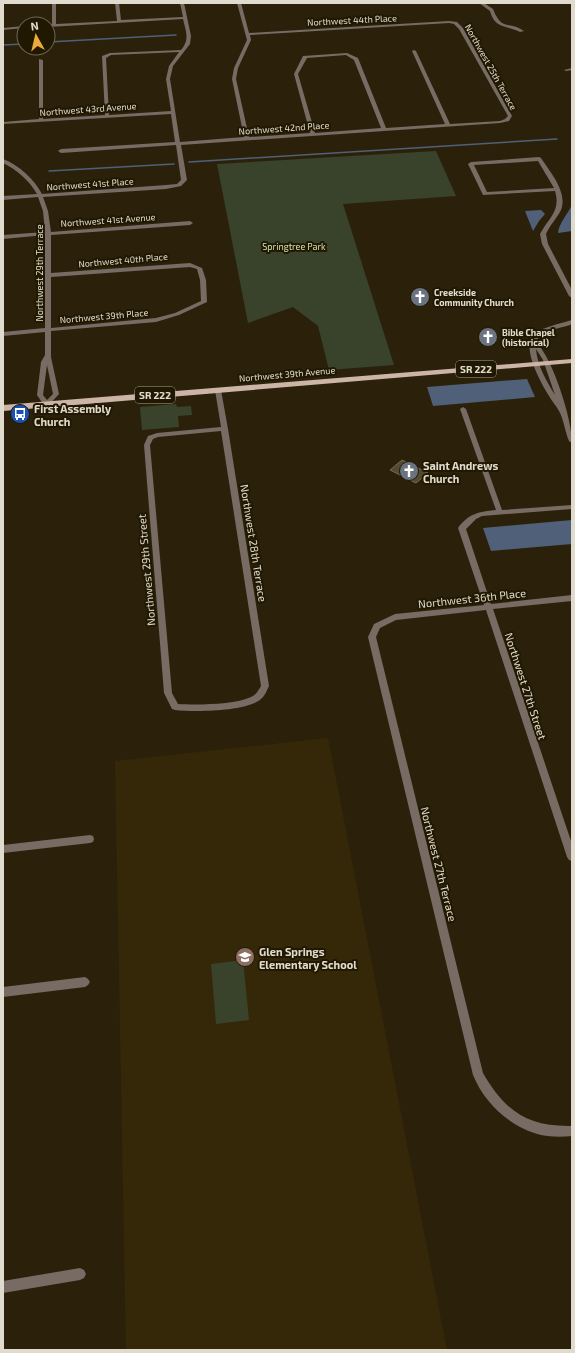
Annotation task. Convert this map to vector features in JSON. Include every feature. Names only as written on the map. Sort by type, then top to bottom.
[{"type":"main road","name":"Northwest 39th Avenue","points":[[3,408],[572,361]]},
{"type":"street","points":[[54,3],[54,16]]},
{"type":"street","points":[[117,3],[119,22]]},
{"type":"street","points":[[178,143],[168,79],[171,66],[188,44],[189,36],[182,3]]},
{"type":"street","points":[[239,3],[249,34],[247,46],[236,68],[234,79],[247,138]]},
{"type":"street","points":[[481,3],[492,10],[492,17],[498,23],[522,31]]},
{"type":"street","points":[[56,26],[185,18]]},
{"type":"street","name":"Northwest 44th Place","points":[[249,34],[449,22],[456,23]]},
{"type":"street","name":"Northwest 25th Terrace","points":[[456,23],[462,28],[510,116],[507,120]]},
{"type":"street","points":[[3,28],[16,27]]},
{"type":"street","points":[[107,116],[104,57],[110,54],[183,51]]},
{"type":"street","points":[[414,51],[448,125]]},
{"type":"street","points":[[313,134],[297,79],[298,69],[305,58],[347,54],[356,59],[384,129]]},
{"type":"street","points":[[41,60],[41,120]]},
{"type":"street","points":[[566,70],[572,69]]},
{"type":"street","name":"Northwest 43rd Avenue","points":[[3,123],[174,112]]},
{"type":"street","name":"Northwest 42nd Place","points":[[61,151],[507,120]]},
{"type":"street","name":"Northwest 41st Place","points":[[3,198],[178,185],[184,180],[178,143]]},
{"type":"street","points":[[556,189],[485,194],[471,164],[539,159],[556,189],[560,197],[559,208],[543,234],[545,244],[572,296]]},
{"type":"street","name":"Northwest 29th Terrace","points":[[3,161],[12,165],[27,179],[40,196],[46,212],[48,234],[48,355],[55,382],[56,394],[47,404],[40,395],[40,392],[44,362],[48,355]]},
{"type":"street","name":"Northwest 41st Avenue","points":[[3,237],[190,223]]},
{"type":"street","name":"Northwest 40th Place","points":[[48,275],[180,265],[199,268],[203,280],[204,302]]},
{"type":"street","name":"Northwest 39th Place","points":[[3,334],[156,320],[177,314],[204,302]]},
{"type":"street","points":[[561,410],[549,394],[531,347],[534,343],[534,337],[572,322]]},
{"type":"street","points":[[534,343],[538,346],[558,390],[561,410],[572,441]]},
{"type":"street","name":"Northwest 28th Terrace","points":[[176,707],[188,709],[243,703],[258,697],[265,686],[218,390]]},
{"type":"street","points":[[463,409],[500,513],[572,507]]},
{"type":"street","name":"Northwest 29th Street","points":[[176,707],[168,694],[147,445],[150,438],[157,435],[225,429]]},
{"type":"street","name":"Northwest 27th Street","points":[[500,513],[473,517],[462,528],[463,535],[572,857]]},
{"type":"street","name":"Northwest 36th Place","points":[[377,626],[395,617],[572,598]]},
{"type":"street","name":"Northwest 27th Terrace","points":[[377,626],[372,637],[387,706],[478,1075],[497,1104],[510,1116],[531,1127],[559,1133],[572,1131]]},
{"type":"street","points":[[3,849],[90,839]]},
{"type":"street","points":[[3,992],[85,982]]},
{"type":"street","points":[[3,1287],[80,1274]]},
{"type":"shaded area","name":"Glen Springs Elementary School","points":[[328,738],[447,1350],[126,1350],[115,761]]},
{"type":"green space","name":"Springtree Park","points":[[436,151],[456,196],[343,204],[394,365],[329,370],[318,326],[293,307],[248,323],[217,164]]},
{"type":"green space","points":[[176,404],[177,407],[191,406],[192,415],[178,416],[179,427],[142,430],[140,407]]},
{"type":"green space","points":[[243,960],[249,1020],[216,1024],[211,964]]},
{"type":"water","points":[[572,205],[572,231],[558,233],[561,223]]},
{"type":"water","points":[[541,210],[545,214],[533,231],[525,211]]},
{"type":"water","points":[[527,379],[535,397],[433,406],[427,387]]},
{"type":"water","points":[[572,520],[572,544],[491,551],[483,528]]},
{"type":"building","name":"Saint Andrews Church","points":[[402,460],[428,473],[416,483],[390,470]]},
{"type":"waterway","points":[[56,42],[176,35]]},
{"type":"waterway","points":[[3,45],[16,44]]},
{"type":"waterway","points":[[189,162],[557,139]]},
{"type":"waterway","points":[[49,171],[174,164]]},
{"type":"place","name":"Creekside Community Church","points":[[420,297]]},
{"type":"place","name":"Bible Chapel (historical)","points":[[488,337]]},
{"type":"place","name":"First Assembly Church","points":[[20,414]]},
{"type":"place","name":"Saint Andrews Church","points":[[409,471]]},
{"type":"place","name":"Glen Springs Elementary School","points":[[245,957]]}]
